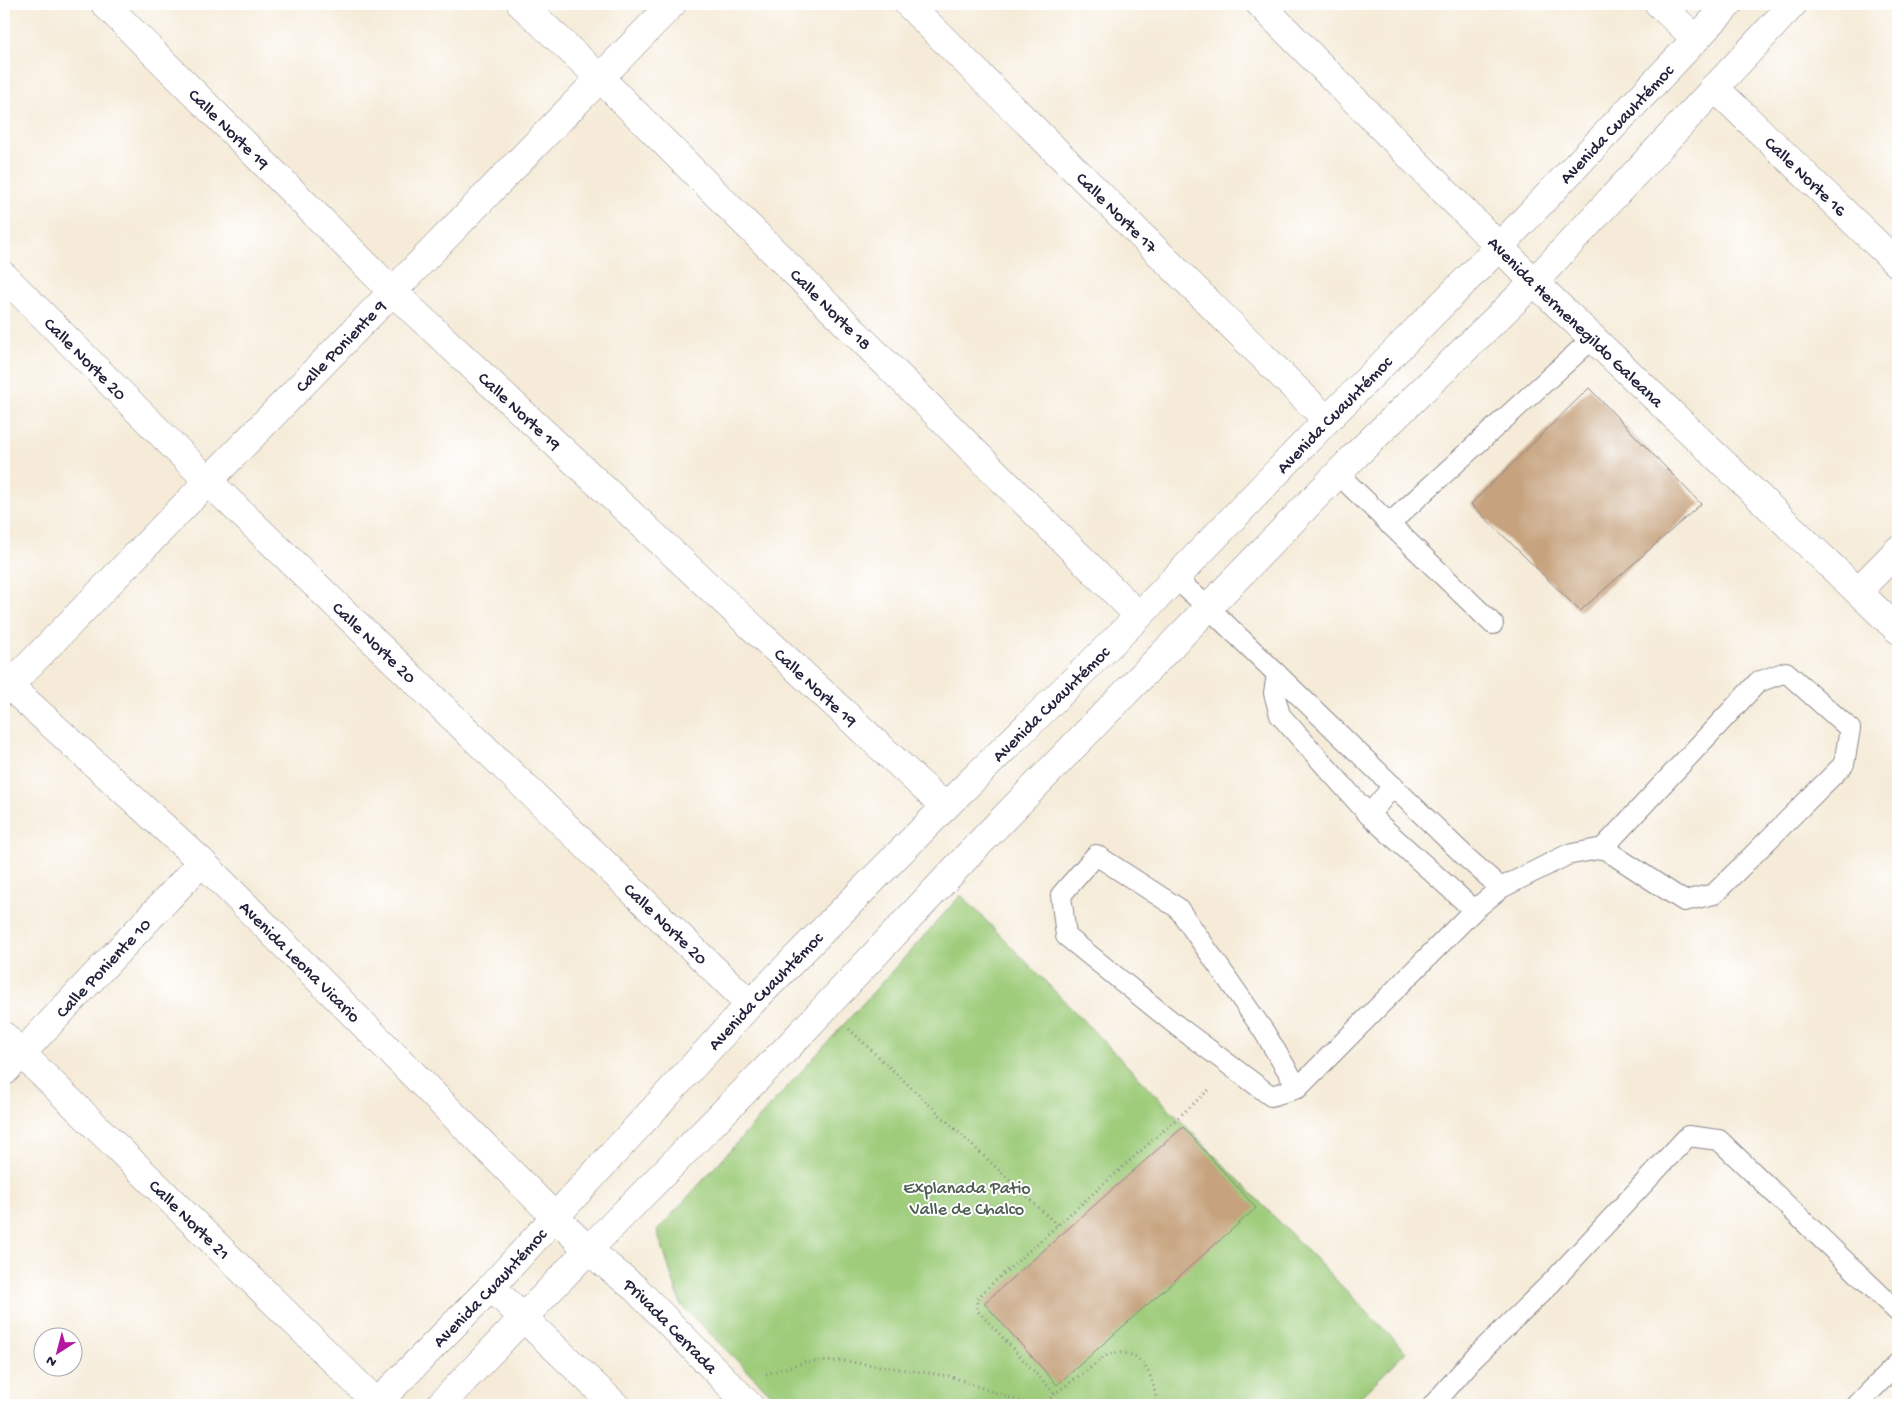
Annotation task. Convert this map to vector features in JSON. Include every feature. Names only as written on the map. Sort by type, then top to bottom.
[{"type":"street","name":"Calle Norte 19","points":[[105,4],[392,291],[945,807]]},
{"type":"street","name":"Calle Norte 18","points":[[521,4],[600,78],[1139,616]]},
{"type":"street","name":"Calle Poniente 9","points":[[7,684],[208,481],[672,4]]},
{"type":"street","name":"Calle Norte 17","points":[[908,4],[1327,420]]},
{"type":"street","name":"Avenida Hermenegildo Galeana","points":[[1260,4],[1534,282],[1898,630]]},
{"type":"street","points":[[1659,4],[1696,39]]},
{"type":"street","name":"Avenida Cuauhtémoc","points":[[376,1404],[491,1288],[750,1004],[945,807],[1139,616],[1327,420],[1499,247],[1728,4]]},
{"type":"street","points":[[440,1405],[588,1250],[826,1007],[974,849],[1338,474],[1534,282],[1793,4]]},
{"type":"street","name":"Calle Norte 16","points":[[1714,87],[1898,264]]},
{"type":"street","name":"Calle Norte 20","points":[[4,276],[208,481],[750,1004]]},
{"type":"street","points":[[1858,591],[1898,550]]},
{"type":"street","name":"Avenida Leona Vicario","points":[[7,684],[202,862],[588,1250]]},
{"type":"street","name":"Calle Poniente 10","points":[[10,1054],[202,862]]},
{"type":"street","name":"Calle Norte 21","points":[[10,1054],[376,1404]]},
{"type":"street","name":"Privada Cerrada","points":[[588,1250],[636,1290],[749,1405]]},
{"type":"street","points":[[491,1288],[524,1317],[615,1405]]},
{"type":"lane","points":[[1389,524],[1593,338]]},
{"type":"lane","points":[[1338,474],[1493,624]]},
{"type":"lane","points":[[1175,578],[1209,608],[1501,888]]},
{"type":"lane","points":[[1298,1088],[1263,1030],[1178,908],[1096,855],[1061,895],[1066,936],[1232,1069],[1270,1096],[1298,1088],[1474,910],[1501,888],[1567,855],[1603,848],[1758,682],[1786,672],[1850,729],[1844,764],[1714,894],[1684,901],[1603,848]]},
{"type":"lane","points":[[1277,674],[1274,693],[1280,715],[1369,814],[1474,910]]},
{"type":"lane","points":[[1369,814],[1393,786]]},
{"type":"lane","points":[[1433,1405],[1473,1359],[1552,1282],[1688,1136],[1719,1140],[1898,1312]]},
{"type":"lane","points":[[1857,1405],[1898,1362]]},
{"type":"path","points":[[826,1007],[1058,1225]]},
{"type":"path","points":[[1054,1393],[977,1310],[977,1300],[983,1292],[1232,1069]]},
{"type":"path","points":[[1043,1405],[1054,1393],[1113,1352],[1133,1354],[1144,1364],[1155,1385],[1157,1405]]},
{"type":"path","points":[[730,1386],[806,1362],[844,1361],[949,1376],[1030,1405]]},
{"type":"green space","name":"Explanada Patio Valle de Chalco","points":[[961,895],[1406,1352],[1352,1405],[782,1405],[681,1305],[657,1231]]},
{"type":"building","points":[[1589,388],[1701,504],[1580,611],[1471,504]]},
{"type":"building","points":[[1183,1127],[1256,1208],[1057,1385],[984,1303]]}]
